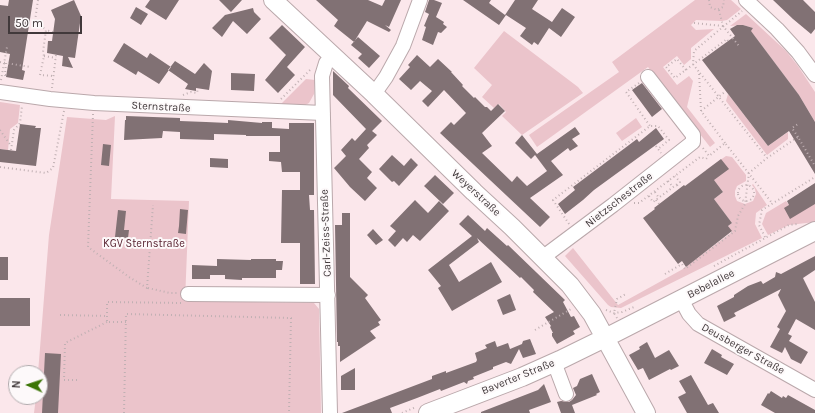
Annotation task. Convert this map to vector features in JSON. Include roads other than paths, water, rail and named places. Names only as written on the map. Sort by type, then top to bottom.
[{"type":"main road","name":"Weyerstraße","points":[[273,0],[374,94],[442,162],[517,231],[575,292],[592,314],[646,413]]},
{"type":"main road","name":"Bebelallee","points":[[606,338],[815,231]]},
{"type":"main road","name":"Baverter Straße","points":[[428,413],[522,377],[606,338]]},
{"type":"street","points":[[374,94],[386,78],[403,46],[420,0]]},
{"type":"street","points":[[749,2],[798,52],[815,75]]},
{"type":"street","name":"Carl-Zeiss-Straße","points":[[330,413],[323,71],[326,63],[332,56]]},
{"type":"street","name":"Nietzschestraße","points":[[542,258],[614,205],[693,140],[693,135],[647,78]]},
{"type":"street","name":"Sternstraße","points":[[0,92],[94,104],[323,113]]},
{"type":"street","points":[[188,294],[328,295]]},
{"type":"street","name":"Deusberger Straße","points":[[681,299],[689,314],[698,324],[815,390]]},
{"type":"street","points":[[554,362],[566,394]]},
{"type":"park label","name":"KGV Sternstraße","points":[[144,244]]}]
